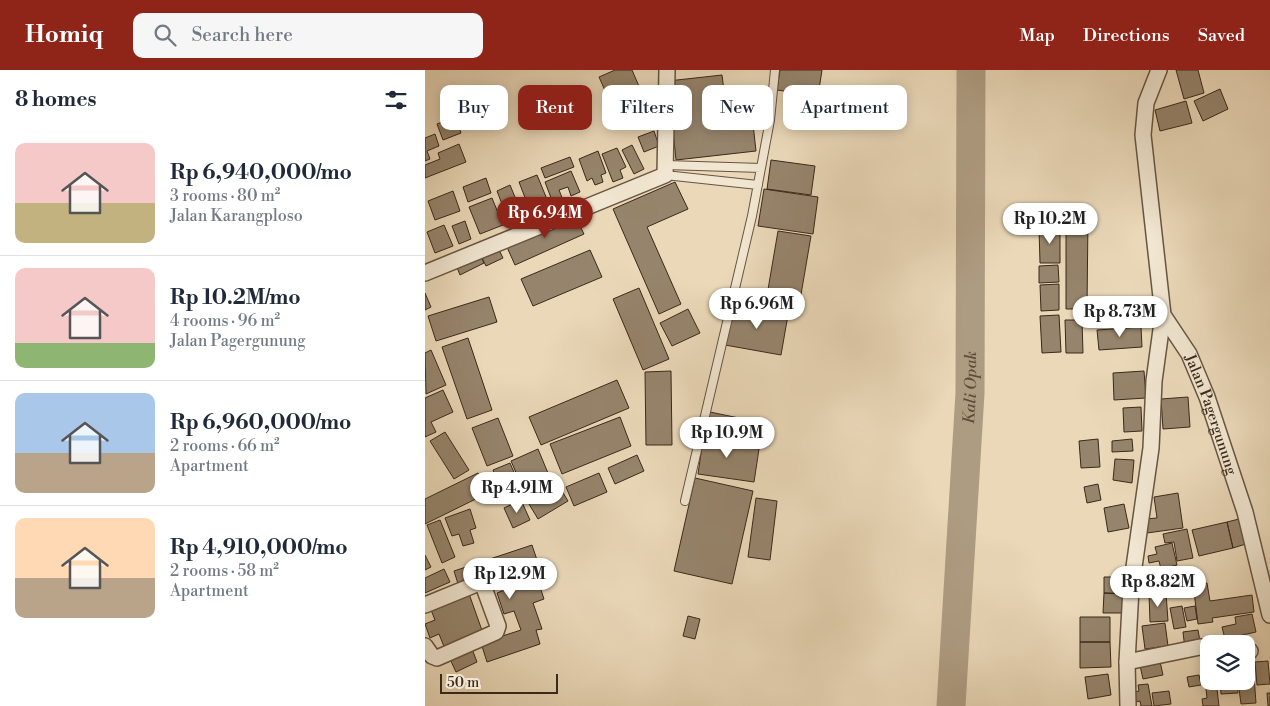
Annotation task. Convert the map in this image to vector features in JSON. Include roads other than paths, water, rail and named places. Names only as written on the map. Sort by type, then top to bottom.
[{"type":"street","points":[[425,272],[666,170],[667,70]]},
{"type":"street","name":"Jalan Pagergunung","points":[[1159,70],[1146,103],[1143,135],[1163,316],[1189,354],[1207,396],[1245,512],[1270,615]]},
{"type":"street","points":[[1128,706],[1127,662],[1132,579],[1151,448],[1153,381],[1163,316]]},
{"type":"street","points":[[425,605],[479,583],[483,586],[499,626],[496,632],[437,658],[431,656],[425,646]]},
{"type":"street","points":[[1127,662],[1200,647]]},
{"type":"lane","points":[[685,501],[758,185],[770,120],[775,70]]},
{"type":"lane","points":[[666,170],[726,166],[761,168]]},
{"type":"lane","points":[[723,180],[726,166]]},
{"type":"lane","points":[[666,170],[758,185]]},
{"type":"waterway","name":"Kali Opak","points":[[951,706],[970,393],[971,70]]}]
